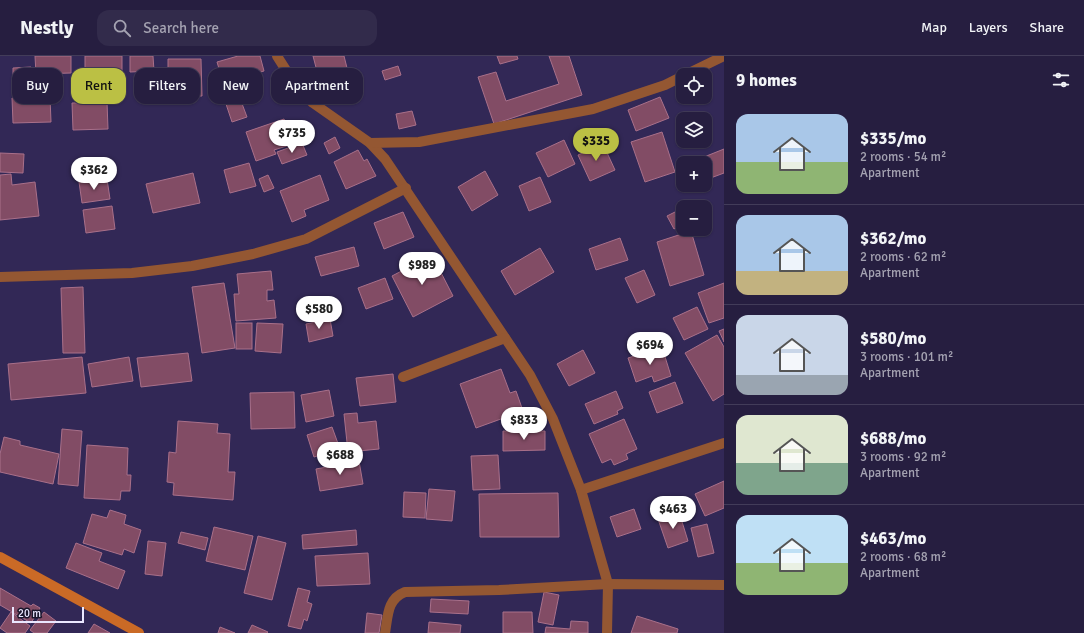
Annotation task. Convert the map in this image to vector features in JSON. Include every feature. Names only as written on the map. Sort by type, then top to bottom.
[{"type":"street","points":[[277,56],[298,89],[313,103],[370,143],[385,159],[406,188],[530,375],[552,420],[581,490],[608,584],[607,633]]},
{"type":"street","points":[[699,68],[724,56]]},
{"type":"street","points":[[370,143],[419,142],[592,109],[665,85],[676,79]]},
{"type":"street","points":[[0,277],[132,273],[192,266],[253,254],[306,239],[406,188]]},
{"type":"street","points":[[403,378],[505,338]]},
{"type":"street","points":[[581,490],[724,443]]},
{"type":"street","points":[[0,557],[139,633]]},
{"type":"street","points":[[385,633],[389,607],[392,600],[405,592],[499,590],[608,584],[724,586]]},
{"type":"building","points":[[35,56],[71,56],[71,73],[63,73],[63,68],[36,68]]},
{"type":"building","points":[[85,56],[122,56],[122,68],[85,68]]},
{"type":"building","points":[[130,56],[153,56],[154,68],[134,68],[134,72],[130,72]]},
{"type":"building","points":[[238,56],[260,56],[264,71],[263,68],[219,68],[217,62]]},
{"type":"building","points":[[313,56],[344,56],[347,68],[316,68]]},
{"type":"building","points":[[497,56],[517,56],[518,59],[500,64]]},
{"type":"building","points":[[549,56],[569,56],[582,95],[494,124],[478,77],[496,72],[506,101],[559,84]]},
{"type":"building","points":[[168,59],[201,59],[202,96],[200,96],[200,68],[168,68]]},
{"type":"building","points":[[398,66],[401,75],[385,80],[382,71]]},
{"type":"building","points":[[660,97],[669,118],[636,131],[628,110]]},
{"type":"building","points":[[12,104],[50,104],[51,122],[13,123]]},
{"type":"building","points":[[72,104],[107,104],[108,129],[73,130]]},
{"type":"building","points":[[226,104],[242,104],[247,117],[232,122]]},
{"type":"building","points":[[412,111],[416,125],[399,129],[396,114]]},
{"type":"building","points":[[284,119],[288,128],[290,127],[296,143],[274,150],[276,154],[256,161],[246,132]]},
{"type":"building","points":[[662,132],[675,172],[645,182],[631,142]]},
{"type":"building","points":[[335,137],[340,148],[329,154],[324,143]]},
{"type":"building","points":[[564,140],[575,164],[548,177],[536,153]]},
{"type":"building","points":[[302,143],[307,155],[282,164],[277,152]]},
{"type":"building","points":[[603,144],[615,170],[590,181],[578,155]]},
{"type":"building","points":[[724,149],[724,173],[712,178],[712,156],[706,156]]},
{"type":"building","points":[[358,150],[364,161],[367,159],[376,176],[346,189],[334,162]]},
{"type":"building","points":[[0,153],[24,154],[23,173],[0,172]]},
{"type":"building","points":[[249,163],[256,186],[230,193],[224,170]]},
{"type":"building","points":[[485,171],[498,195],[472,211],[458,187]]},
{"type":"building","points":[[193,173],[200,203],[153,213],[146,184]]},
{"type":"building","points":[[11,174],[12,185],[35,182],[39,216],[0,220],[0,175]]},
{"type":"building","points":[[268,175],[274,188],[264,192],[259,179]]},
{"type":"building","points":[[320,175],[329,200],[304,210],[306,216],[292,222],[280,191]]},
{"type":"building","points":[[540,177],[551,202],[529,211],[519,186]]},
{"type":"building","points":[[107,179],[110,199],[82,203],[79,182]]},
{"type":"building","points":[[112,206],[115,229],[86,233],[83,210]]},
{"type":"building","points":[[403,212],[414,237],[384,249],[374,223]]},
{"type":"building","points":[[676,212],[676,228],[674,229],[667,216]]},
{"type":"building","points":[[676,236],[692,236],[704,275],[670,286],[657,242]]},
{"type":"building","points":[[620,238],[628,260],[596,270],[589,249]]},
{"type":"building","points":[[354,247],[359,266],[321,276],[315,257]]},
{"type":"building","points":[[540,248],[554,272],[515,295],[501,271]]},
{"type":"building","points":[[432,255],[453,296],[413,317],[392,276]]},
{"type":"building","points":[[644,270],[655,295],[637,303],[625,278]]},
{"type":"building","points":[[271,271],[273,290],[267,290],[267,301],[274,300],[276,318],[236,321],[234,294],[239,294],[237,274]]},
{"type":"building","points":[[385,278],[393,299],[366,309],[358,288]]},
{"type":"building","points":[[224,283],[235,348],[202,353],[192,287]]},
{"type":"building","points":[[724,283],[724,318],[709,323],[698,293]]},
{"type":"building","points":[[83,287],[85,353],[63,353],[61,288]]},
{"type":"building","points":[[697,307],[708,329],[684,340],[673,318]]},
{"type":"building","points":[[330,319],[333,336],[309,342],[306,324]]},
{"type":"building","points":[[236,323],[252,323],[252,349],[236,349]]},
{"type":"building","points":[[257,323],[283,324],[281,353],[255,351]]},
{"type":"building","points":[[724,329],[724,342],[719,331]]},
{"type":"building","points":[[717,335],[724,347],[724,394],[713,401],[685,353]]},
{"type":"building","points":[[662,347],[671,376],[654,382],[652,376],[636,382],[628,358]]},
{"type":"building","points":[[583,350],[595,373],[569,386],[557,364]]},
{"type":"building","points":[[188,353],[192,381],[141,387],[137,358]]},
{"type":"building","points":[[82,357],[86,393],[11,400],[8,364]]},
{"type":"building","points":[[129,357],[133,381],[92,387],[88,364]]},
{"type":"building","points":[[501,369],[510,393],[516,391],[523,411],[476,428],[460,384]]},
{"type":"building","points":[[393,374],[396,402],[360,406],[356,378]]},
{"type":"building","points":[[675,382],[683,403],[657,413],[649,392]]},
{"type":"building","points":[[329,390],[334,416],[306,422],[301,395]]},
{"type":"building","points":[[616,391],[623,408],[617,411],[618,414],[594,424],[585,404]]},
{"type":"building","points":[[294,392],[295,428],[251,429],[250,393]]},
{"type":"building","points":[[357,413],[358,423],[376,421],[379,449],[348,452],[344,414]]},
{"type":"building","points":[[624,419],[637,449],[626,454],[628,459],[614,465],[611,459],[602,463],[589,434]]},
{"type":"building","points":[[178,421],[218,424],[217,433],[230,434],[228,472],[235,472],[233,500],[173,495],[174,483],[167,482],[169,452],[176,453]]},
{"type":"building","points":[[332,427],[340,449],[314,457],[307,435]]},
{"type":"building","points":[[62,429],[82,431],[78,486],[58,484]]},
{"type":"building","points":[[503,431],[545,431],[545,450],[503,451]]},
{"type":"building","points":[[4,437],[20,441],[20,445],[59,454],[53,484],[0,472],[0,454]]},
{"type":"building","points":[[87,445],[128,448],[127,475],[131,475],[130,491],[121,491],[120,500],[84,498]]},
{"type":"building","points":[[498,455],[500,489],[473,490],[471,456]]},
{"type":"building","points":[[359,461],[363,484],[320,491],[316,469]]},
{"type":"building","points":[[724,481],[724,508],[705,516],[695,494]]},
{"type":"building","points":[[429,489],[455,491],[452,521],[426,519]]},
{"type":"building","points":[[404,492],[426,493],[425,518],[403,517]]},
{"type":"building","points":[[558,493],[559,537],[480,537],[479,494]]},
{"type":"building","points":[[634,509],[641,529],[617,537],[610,517]]},
{"type":"building","points":[[110,510],[126,515],[124,524],[141,530],[134,553],[124,549],[122,555],[83,543],[92,514],[107,518]]},
{"type":"building","points":[[679,512],[688,541],[668,548],[658,519]]},
{"type":"building","points":[[707,524],[714,553],[698,557],[691,528]]},
{"type":"building","points":[[214,527],[253,536],[245,570],[206,561]]},
{"type":"building","points":[[356,530],[357,545],[303,549],[302,535]]},
{"type":"building","points":[[181,532],[208,538],[205,550],[178,543]]},
{"type":"building","points":[[258,536],[286,543],[272,600],[244,593]]},
{"type":"building","points":[[148,541],[166,543],[162,576],[145,574]]},
{"type":"building","points":[[76,543],[102,553],[99,561],[125,571],[118,589],[66,568]]},
{"type":"building","points":[[368,553],[370,584],[317,586],[315,556]]},
{"type":"building","points":[[0,588],[31,606],[33,604],[40,608],[31,623],[0,605]]},
{"type":"building","points":[[298,588],[310,591],[307,602],[312,604],[307,621],[304,619],[301,629],[288,626]]},
{"type":"building","points":[[544,592],[559,595],[553,625],[538,622]]},
{"type":"building","points":[[431,599],[469,601],[468,614],[430,612]]},
{"type":"building","points":[[11,612],[30,626],[25,633],[7,633],[0,628]]},
{"type":"building","points":[[44,612],[56,621],[47,633],[34,633],[30,630]]},
{"type":"building","points":[[503,612],[532,612],[533,633],[503,633]]},
{"type":"building","points":[[367,613],[382,615],[379,633],[365,633]]},
{"type":"building","points":[[637,616],[678,629],[677,633],[631,633]]},
{"type":"building","points":[[571,621],[588,622],[588,633],[545,633],[546,627],[570,629]]},
{"type":"building","points":[[429,622],[461,625],[460,633],[428,633]]},
{"type":"building","points":[[94,624],[110,633],[88,633]]},
{"type":"building","points":[[252,625],[268,632],[248,633]]},
{"type":"building","points":[[220,627],[235,633],[218,633]]}]
